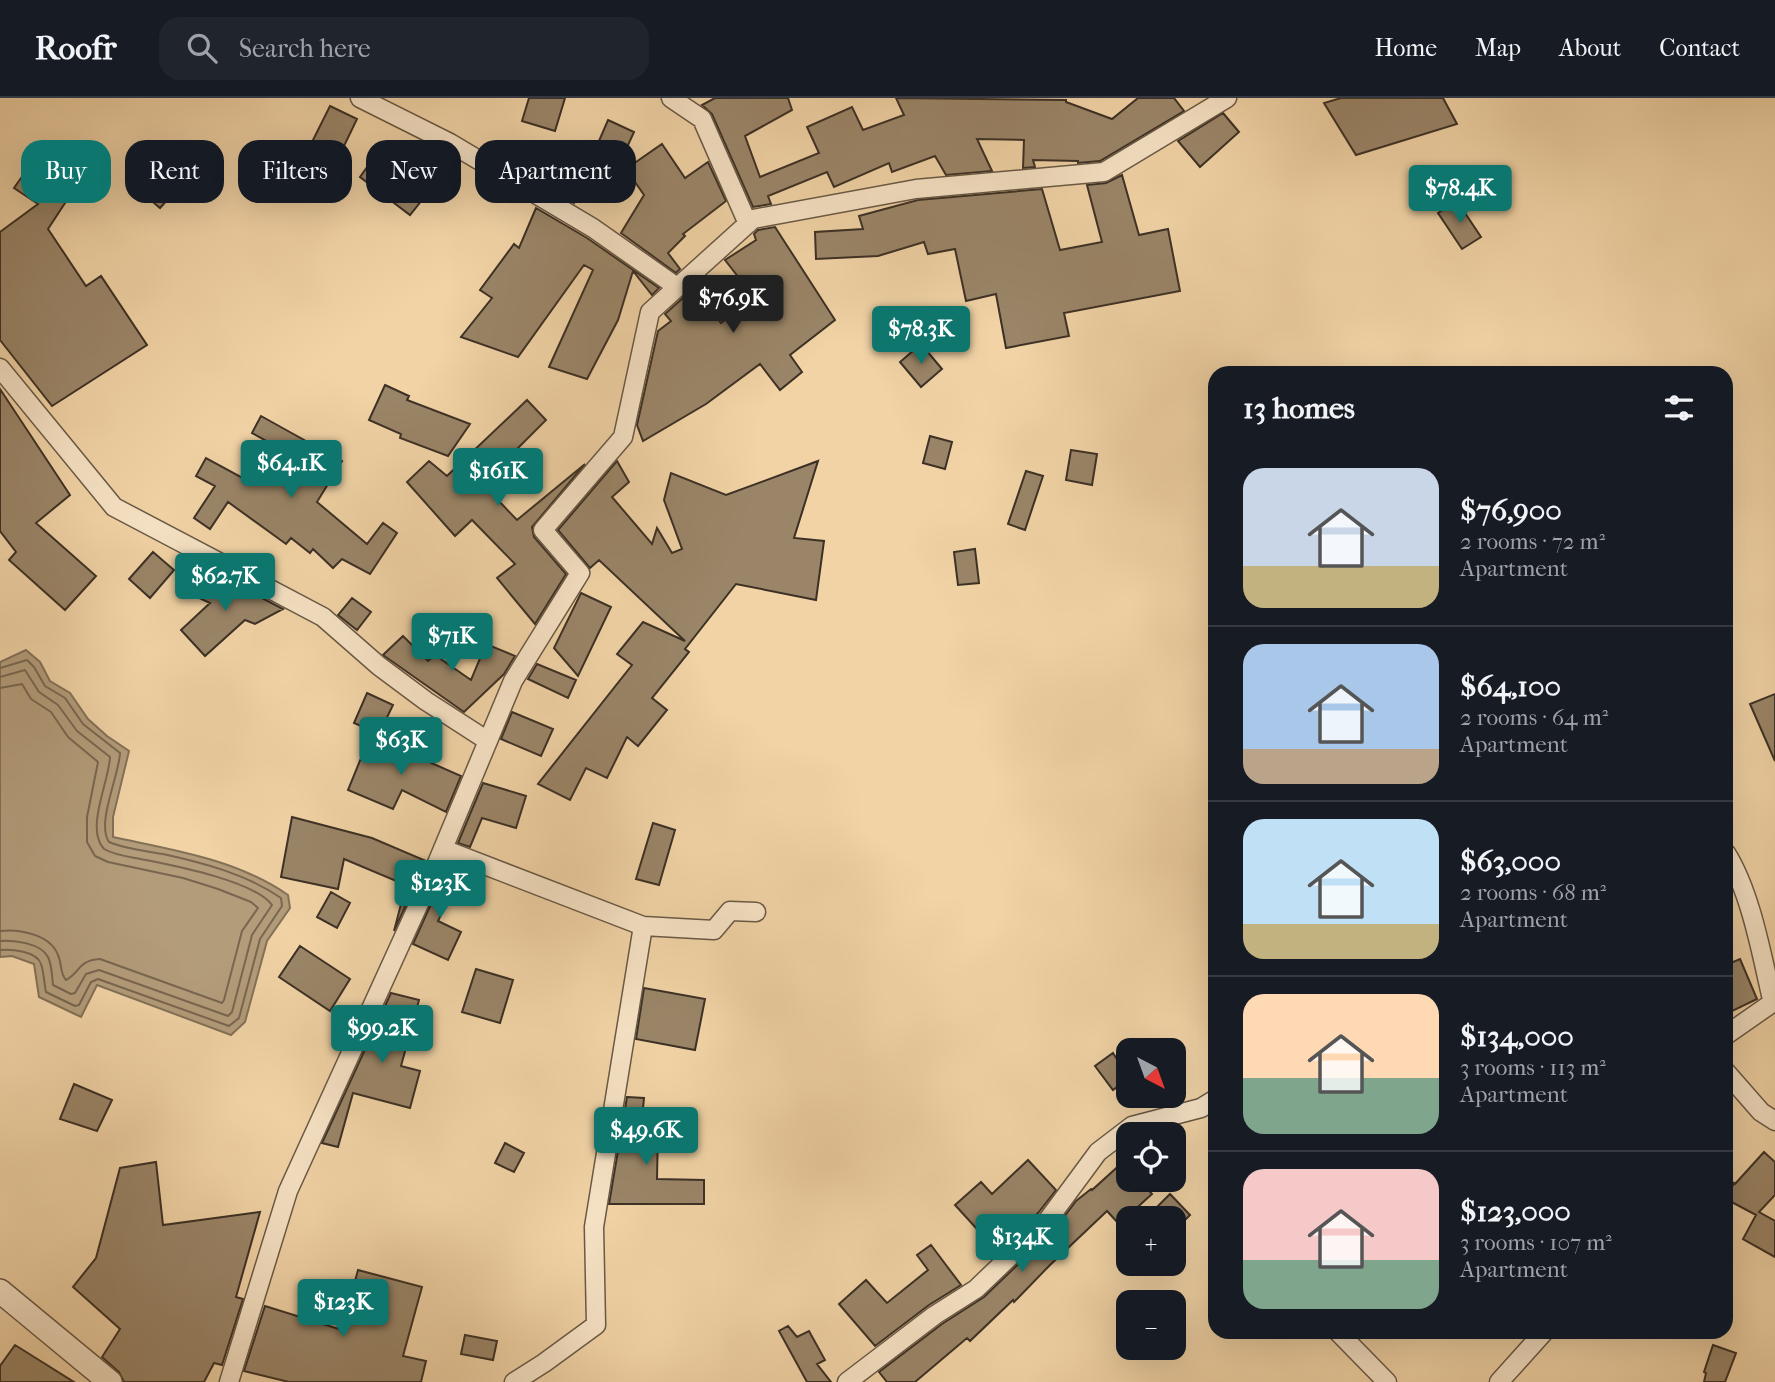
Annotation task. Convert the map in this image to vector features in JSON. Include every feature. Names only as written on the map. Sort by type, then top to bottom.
[{"type":"street","points":[[360,98],[450,143],[593,228],[677,287]]},
{"type":"street","points":[[671,98],[702,119],[748,224]]},
{"type":"street","points":[[229,1382],[288,1191],[443,849],[513,681],[580,573],[543,530],[623,437],[650,312],[753,219],[916,189],[1104,172],[1227,98]]},
{"type":"street","points":[[0,368],[114,507],[323,617],[379,666],[426,701],[488,741]]},
{"type":"street","points":[[443,849],[643,926],[714,930],[730,911],[756,912]]},
{"type":"street","points":[[1733,864],[1754,925],[1771,995],[1775,1001],[1733,1030]]},
{"type":"street","points":[[514,1382],[596,1325],[594,1227],[643,926]]},
{"type":"street","points":[[1733,1080],[1761,1112],[1775,1121]]},
{"type":"street","points":[[847,1382],[935,1315],[976,1290],[1047,1221],[1098,1152],[1132,1126],[1201,1108],[1208,1104]]},
{"type":"street","points":[[1,1293],[110,1382]]},
{"type":"street","points":[[1345,1339],[1387,1382]]},
{"type":"street","points":[[1499,1382],[1538,1339]]},
{"type":"water","points":[[26,650],[40,662],[50,681],[70,693],[88,719],[129,751],[113,817],[113,837],[226,864],[288,895],[290,908],[267,941],[245,1022],[231,1035],[97,985],[81,1017],[39,997],[34,964],[12,956],[0,957],[0,662]]},
{"type":"building","points":[[529,98],[565,98],[555,131],[522,121]]},
{"type":"building","points":[[715,98],[788,98],[792,110],[745,136],[760,177],[819,153],[807,127],[852,107],[863,130],[904,115],[896,98],[1066,100],[1112,119],[1138,98],[1174,98],[1184,111],[1100,161],[1078,163],[1033,160],[1035,167],[1023,168],[1024,140],[977,139],[992,171],[946,175],[935,156],[892,172],[889,163],[834,187],[827,172],[768,196],[771,204],[753,207],[712,114],[702,105]]},
{"type":"building","points":[[1341,98],[1443,98],[1457,124],[1356,155],[1324,103]]},
{"type":"building","points":[[330,106],[357,119],[347,140],[313,140]]},
{"type":"building","points":[[1223,113],[1239,132],[1200,167],[1178,141]]},
{"type":"building","points":[[608,120],[634,132],[630,140],[599,140]]},
{"type":"building","points":[[662,144],[685,178],[708,162],[726,201],[683,234],[685,236],[668,253],[680,269],[676,273],[621,233],[644,195],[636,183],[636,162]]},
{"type":"building","points":[[366,169],[366,182],[360,177]]},
{"type":"building","points":[[1122,175],[1139,235],[1168,229],[1180,291],[1064,313],[1069,336],[1006,348],[996,294],[966,301],[955,249],[928,254],[924,242],[878,256],[816,259],[815,232],[863,229],[859,216],[918,200],[1042,189],[1060,250],[1102,242],[1087,185],[1106,183]]},
{"type":"building","points":[[21,178],[21,193],[14,188]]},
{"type":"building","points":[[1457,201],[1481,237],[1462,249],[1438,213]]},
{"type":"building","points":[[65,203],[48,229],[86,286],[101,276],[147,345],[52,406],[0,340],[0,232],[38,204]]},
{"type":"building","points":[[394,203],[420,203],[410,215]]},
{"type":"building","points":[[536,208],[587,238],[659,288],[652,295],[633,271],[618,320],[587,379],[549,367],[593,270],[584,265],[518,357],[461,337],[492,298],[480,290],[514,244],[519,248]]},
{"type":"building","points":[[775,227],[835,320],[790,355],[802,372],[780,390],[760,364],[706,404],[643,441],[637,425],[658,331],[671,321],[665,314],[694,288],[721,323],[754,297],[725,260],[756,240],[754,234],[758,230]]},
{"type":"building","points":[[921,344],[942,369],[921,387],[900,362]]},
{"type":"building","points":[[385,385],[409,396],[407,400],[470,424],[448,456],[400,438],[401,434],[369,420]]},
{"type":"building","points":[[0,389],[70,495],[36,523],[96,576],[65,610],[9,560],[16,552],[0,531]]},
{"type":"building","points":[[527,400],[546,420],[512,454],[525,466],[495,497],[517,520],[585,464],[532,527],[534,537],[566,574],[535,624],[497,578],[515,564],[472,520],[455,536],[407,482],[429,461],[447,476]]},
{"type":"building","points":[[261,416],[342,461],[317,502],[367,544],[383,523],[397,533],[370,574],[342,559],[333,568],[313,549],[310,553],[291,538],[286,544],[228,502],[210,529],[194,518],[215,486],[196,476],[206,458],[248,481],[272,444],[252,433]]},
{"type":"building","points":[[930,436],[952,442],[945,469],[923,463]]},
{"type":"building","points":[[1071,450],[1097,454],[1092,485],[1066,480]]},
{"type":"building","points":[[617,461],[629,482],[612,497],[652,544],[657,528],[672,553],[682,549],[664,500],[671,473],[726,495],[818,461],[794,538],[824,541],[816,600],[736,584],[685,649],[689,652],[652,698],[667,710],[638,746],[627,737],[607,778],[586,768],[570,800],[538,784],[632,665],[617,654],[643,622],[685,641],[599,560],[590,568],[558,530]]},
{"type":"building","points":[[1026,471],[1043,476],[1025,530],[1008,524]]},
{"type":"building","points":[[975,549],[979,583],[958,585],[954,552]]},
{"type":"building","points":[[153,552],[174,570],[150,598],[129,579]]},
{"type":"building","points":[[218,575],[283,609],[255,624],[245,620],[205,656],[181,630],[210,603],[197,597]]},
{"type":"building","points":[[581,593],[611,607],[578,676],[554,648]]},
{"type":"building","points":[[352,598],[371,612],[357,630],[338,615]]},
{"type":"building","points":[[403,636],[428,661],[435,655],[471,680],[486,644],[515,656],[504,674],[464,712],[383,655]]},
{"type":"building","points":[[537,664],[576,680],[568,698],[528,679]]},
{"type":"building","points":[[367,693],[393,705],[379,734],[354,723]]},
{"type":"building","points":[[1775,694],[1775,761],[1750,704]]},
{"type":"building","points":[[512,712],[553,729],[541,756],[501,739]]},
{"type":"building","points":[[370,736],[461,776],[446,812],[402,790],[393,809],[348,790]]},
{"type":"building","points":[[483,783],[526,796],[516,828],[482,818],[470,847],[458,843]]},
{"type":"building","points":[[292,817],[372,838],[426,861],[394,931],[406,885],[344,859],[338,889],[281,877]]},
{"type":"building","points":[[653,823],[675,830],[659,885],[636,879]]},
{"type":"building","points":[[449,864],[461,868],[456,878],[459,879],[438,921],[461,932],[448,960],[413,944]]},
{"type":"building","points":[[331,892],[350,903],[337,928],[317,917]]},
{"type":"building","points":[[300,946],[350,979],[330,1011],[279,977]]},
{"type":"building","points":[[1740,959],[1757,999],[1733,1011],[1733,962]]},
{"type":"building","points":[[476,969],[513,980],[500,1023],[462,1012]]},
{"type":"building","points":[[644,988],[705,999],[695,1050],[636,1039]]},
{"type":"building","points":[[391,993],[419,1000],[401,1066],[420,1071],[410,1108],[353,1093],[338,1147],[322,1143]]},
{"type":"building","points":[[1113,1053],[1116,1058],[1116,1088],[1113,1090],[1095,1066]]},
{"type":"building","points":[[74,1084],[112,1100],[97,1131],[60,1119]]},
{"type":"building","points":[[627,1097],[644,1098],[641,1129],[658,1129],[657,1179],[704,1180],[704,1204],[609,1204]]},
{"type":"building","points":[[505,1143],[524,1153],[514,1172],[495,1163]]},
{"type":"building","points":[[1764,1152],[1775,1162],[1775,1195],[1759,1212],[1775,1221],[1775,1257],[1743,1239],[1756,1215],[1733,1203],[1735,1184]]},
{"type":"building","points":[[1028,1160],[1056,1190],[1038,1213],[998,1252],[955,1205],[981,1182],[992,1194]]},
{"type":"building","points":[[156,1162],[163,1225],[260,1212],[236,1297],[243,1299],[222,1365],[214,1363],[204,1382],[124,1382],[119,1372],[102,1357],[120,1329],[73,1287],[96,1258],[120,1168]]},
{"type":"building","points":[[1116,1168],[1116,1192],[1152,1194],[1139,1206],[1116,1206],[1116,1221],[1107,1211],[1014,1302],[1013,1300],[970,1341],[967,1338],[915,1382],[887,1382],[879,1372],[942,1324],[984,1297],[1055,1229],[1076,1201]]},
{"type":"building","points":[[1170,1194],[1181,1206],[1158,1206]]},
{"type":"building","points":[[931,1245],[961,1285],[929,1305],[875,1346],[839,1304],[866,1280],[887,1303],[928,1270],[917,1255]]},
{"type":"building","points":[[358,1270],[422,1287],[403,1356],[426,1361],[421,1382],[289,1382],[244,1371],[265,1306],[342,1330]]},
{"type":"building","points":[[788,1326],[797,1337],[809,1331],[825,1360],[817,1364],[831,1382],[807,1382],[779,1331]]},
{"type":"building","points":[[465,1335],[497,1341],[493,1360],[461,1354]]},
{"type":"building","points":[[15,1345],[74,1382],[0,1382],[0,1366]]},
{"type":"building","points":[[1713,1345],[1736,1353],[1725,1382],[1704,1382],[1704,1372]]}]
